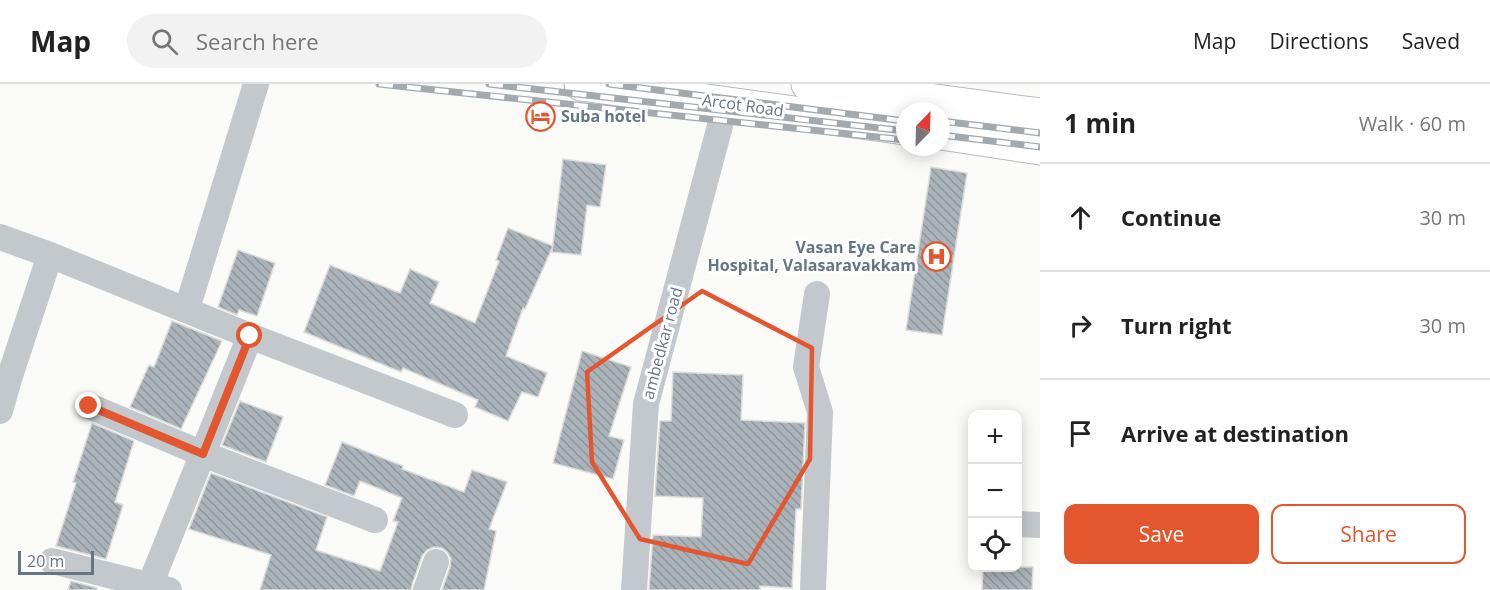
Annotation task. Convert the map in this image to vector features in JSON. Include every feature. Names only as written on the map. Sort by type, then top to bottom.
[{"type":"main road","name":"Arcot Road","points":[[581,84],[726,103],[826,93],[1040,114]]},
{"type":"main road","name":"Arcot Road","points":[[826,93],[896,124]]},
{"type":"main road","points":[[950,134],[1040,148]]},
{"type":"street","points":[[187,309],[256,84]]},
{"type":"street","name":"ambedkar road","points":[[634,590],[646,404],[726,103]]},
{"type":"street","points":[[0,237],[51,255],[250,336],[455,415]]},
{"type":"street","points":[[0,411],[5,378],[51,255]]},
{"type":"street","points":[[813,590],[820,412],[806,368],[817,294]]},
{"type":"street","points":[[52,561],[156,588],[203,454],[250,336]]},
{"type":"street","points":[[89,406],[203,454],[375,520]]},
{"type":"street","points":[[1022,524],[1040,525]]},
{"type":"street","points":[[426,590],[436,562]]},
{"type":"highlighted area","points":[[702,291],[812,348],[810,459],[748,564],[640,539],[592,462],[587,372]]},
{"type":"building","points":[[563,159],[606,165],[600,207],[587,205],[581,255],[552,252]]},
{"type":"building","points":[[931,167],[967,173],[942,335],[906,330]]},
{"type":"building","points":[[508,228],[553,246],[525,309],[523,308],[506,356],[547,373],[538,397],[522,392],[508,421],[475,407],[478,400],[403,368],[401,372],[304,332],[330,265],[400,293],[410,269],[439,282],[430,303],[475,323],[499,261],[496,260]]},
{"type":"building","points":[[238,250],[275,263],[257,316],[239,310],[237,315],[218,307]]},
{"type":"building","points":[[172,321],[222,341],[181,429],[130,407],[149,365],[154,367]]},
{"type":"building","points":[[582,351],[631,367],[609,436],[624,440],[613,479],[553,463]]},
{"type":"building","points":[[673,372],[743,375],[741,420],[805,423],[801,509],[796,509],[792,588],[760,586],[760,590],[649,590],[653,535],[701,537],[703,498],[655,496],[660,421],[671,421]]},
{"type":"building","points":[[240,401],[283,417],[266,462],[222,445]]},
{"type":"building","points":[[92,423],[134,441],[115,502],[123,505],[106,559],[56,546]]},
{"type":"building","points":[[342,442],[403,466],[402,469],[464,492],[472,470],[507,482],[489,529],[496,531],[484,590],[442,590],[451,559],[442,548],[434,547],[422,556],[411,590],[260,590],[271,555],[189,529],[211,473],[327,517],[316,550],[380,571],[398,522],[393,521],[402,498],[360,481],[354,496],[325,485]]},
{"type":"building","points":[[1022,567],[1033,567],[1032,590],[982,590],[983,572],[1022,572]]},
{"type":"building","points":[[71,581],[97,588],[97,590],[68,590]]},
{"type":"railway","points":[[379,84],[896,139]]},
{"type":"railway","points":[[489,84],[896,130]]},
{"type":"railway","points":[[609,84],[896,120]]},
{"type":"railway","points":[[950,122],[1040,133]]},
{"type":"railway","points":[[950,136],[1040,147]]},
{"type":"place","name":"Suba hotel","points":[[540,116]]},
{"type":"place","name":"Vasan Eye Care Hospital, Valasaravakkam","points":[[937,256]]},
{"type":"route","points":[[89,406],[203,454],[250,336]]}]
